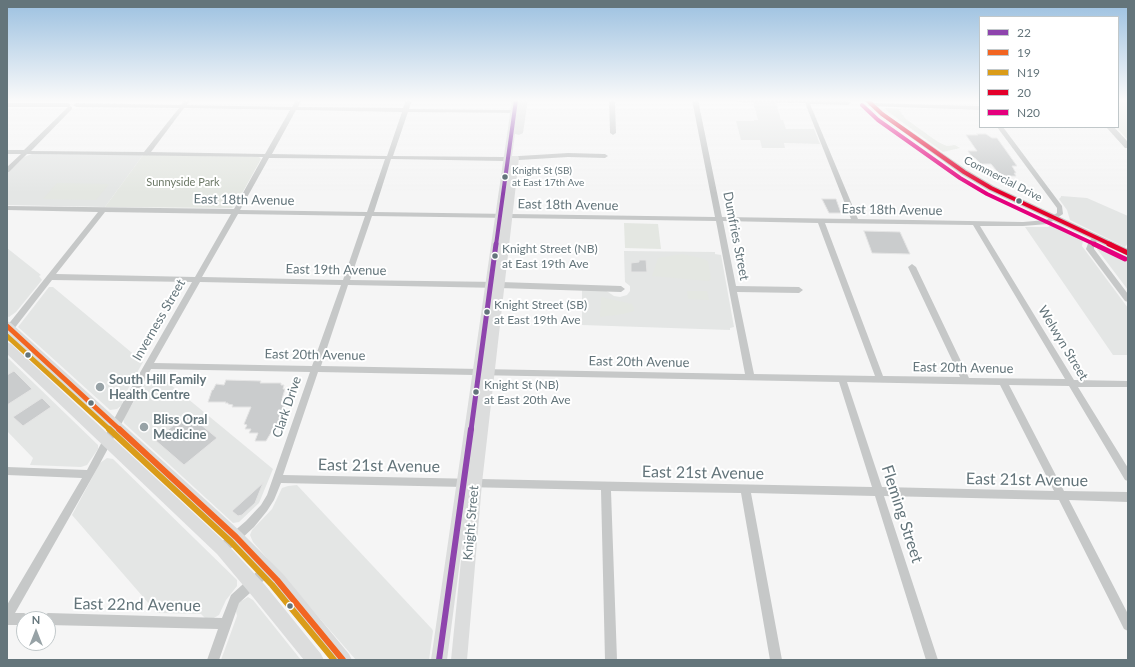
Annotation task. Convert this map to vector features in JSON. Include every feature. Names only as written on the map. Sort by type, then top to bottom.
[{"type":"main road","name":"Knight Street","points":[[439,660],[468,483],[505,216],[515,131]]},
{"type":"main road","points":[[8,329],[236,537],[267,570],[343,660]]},
{"type":"main road","points":[[7,348],[222,549],[315,660]]},
{"type":"main road","name":"Knight Street","points":[[460,660],[468,483]]},
{"type":"street","points":[[7,171],[46,131]]},
{"type":"street","points":[[146,154],[164,131]]},
{"type":"street","name":"Inverness Street","points":[[7,617],[281,131]]},
{"type":"street","name":"Clark Drive","points":[[222,549],[264,508],[271,497],[399,131]]},
{"type":"street","name":"Dumfries Street","points":[[701,131],[750,377]]},
{"type":"street","points":[[819,131],[855,221]]},
{"type":"street","name":"Commercial Drive","points":[[909,131],[964,172],[991,188],[1128,253]]},
{"type":"street","points":[[1003,131],[1060,208],[1060,214],[1055,218]]},
{"type":"street","points":[[1114,131],[1128,146]]},
{"type":"street","points":[[7,152],[511,158],[568,155],[605,156]]},
{"type":"street","name":"East 18th Avenue","points":[[7,208],[1043,224],[1055,218]]},
{"type":"street","points":[[8,329],[102,210]]},
{"type":"street","points":[[821,220],[880,379]]},
{"type":"street","name":"Welwyn Street","points":[[975,223],[1128,476]]},
{"type":"street","points":[[1097,238],[1091,244],[1090,249],[1128,299]]},
{"type":"street","points":[[912,268],[966,381]]},
{"type":"street","name":"East 19th Avenue","points":[[50,276],[621,289]]},
{"type":"street","points":[[732,289],[799,290]]},
{"type":"street","name":"East 20th Avenue","points":[[149,366],[1128,384]]},
{"type":"street","name":"Fleming Street","points":[[842,379],[932,660]]},
{"type":"street","points":[[1003,382],[1128,625]]},
{"type":"street","points":[[7,471],[88,474]]},
{"type":"street","name":"East 21st Avenue","points":[[277,479],[1128,497]]},
{"type":"street","points":[[606,486],[611,660]]},
{"type":"street","points":[[745,489],[776,660]]},
{"type":"street","points":[[213,660],[235,599],[267,570]]},
{"type":"street","name":"East 22nd Avenue","points":[[56,619],[226,624]]},
{"type":"shaded area","points":[[739,131],[815,131],[820,144],[784,143],[785,148],[762,148],[760,140],[741,140]]},
{"type":"shaded area","points":[[32,154],[143,155],[105,207],[7,205],[7,174],[24,157]]},
{"type":"shaded area","points":[[1061,196],[1087,198],[1128,216],[1128,243],[1125,247],[1070,220],[1067,210],[1059,199]]},
{"type":"shaded area","points":[[1053,224],[1060,225],[1081,237],[1083,241],[1082,246],[1128,308],[1128,355],[1113,355],[1025,227],[1048,227]]},
{"type":"shaded area","points":[[1097,245],[1105,246],[1128,257],[1128,290],[1097,249]]},
{"type":"shaded area","points":[[7,248],[41,275],[39,276],[42,280],[16,312],[9,317],[7,316]]},
{"type":"shaded area","points":[[624,251],[715,252],[715,254],[721,255],[734,327],[730,328],[730,330],[582,325],[582,289],[605,290],[614,296],[620,297],[627,295],[630,291],[630,286],[625,282]]},
{"type":"shaded area","points":[[49,287],[53,287],[143,362],[123,398],[122,405],[117,409],[110,410],[18,327]]},
{"type":"shaded area","points":[[7,357],[98,445],[98,449],[87,465],[81,467],[30,465],[33,458],[7,431]]},
{"type":"shaded area","points":[[159,375],[273,469],[259,503],[239,522],[233,523],[124,423],[123,419],[147,380],[153,376]]},
{"type":"shaded area","points":[[107,458],[113,459],[237,580],[237,586],[226,600],[219,615],[212,619],[205,618],[201,614],[157,613],[72,515],[100,463]]},
{"type":"shaded area","points":[[297,485],[432,629],[429,660],[356,660],[253,542],[250,535],[252,530],[272,509],[282,488]]},
{"type":"shaded area","points":[[248,597],[253,600],[301,660],[221,660],[237,616],[236,611],[238,603]]},
{"type":"green space","points":[[914,131],[923,131],[938,142],[947,146],[955,145],[960,148],[943,152]]},
{"type":"green space","points":[[1120,131],[1128,131],[1128,140]]},
{"type":"green space","name":"Sunnyside Park","points":[[143,155],[259,157],[261,159],[235,206],[232,208],[105,207]]},
{"type":"green space","points":[[57,183],[109,184],[96,200],[43,199]]},
{"type":"green space","points":[[624,223],[658,224],[661,249],[625,248]]},
{"type":"green space","points":[[682,254],[708,261],[711,279],[708,281],[652,276],[658,258]]},
{"type":"green space","points":[[687,291],[707,291],[709,300],[688,299]]},
{"type":"green space","points":[[601,297],[632,304],[634,311],[600,317]]},
{"type":"building","points":[[977,134],[986,134],[992,138],[997,138],[1017,166],[1012,166],[1016,176],[1001,176],[991,164],[981,164],[973,158],[968,151],[977,151],[966,135],[978,135]]},
{"type":"building","points":[[822,199],[836,199],[841,213],[829,213]]},
{"type":"building","points":[[864,231],[900,232],[910,254],[872,253]]},
{"type":"building","points":[[639,260],[646,260],[647,272],[631,272],[631,263],[639,262]]},
{"type":"building","points":[[14,371],[32,389],[7,405],[7,375]]},
{"type":"building","points":[[226,380],[261,381],[260,383],[281,383],[281,385],[284,385],[283,389],[285,389],[282,402],[286,402],[276,431],[272,431],[266,441],[255,441],[258,433],[249,433],[251,429],[245,429],[247,425],[244,424],[251,407],[232,407],[233,405],[225,403],[226,402],[208,402],[212,390],[216,384],[224,385]]},
{"type":"building","points":[[42,398],[51,407],[23,426],[13,417]]},
{"type":"building","points":[[188,414],[217,438],[184,465],[155,440]]},
{"type":"building","points":[[263,483],[255,503],[242,515],[238,516],[232,511]]},
{"type":"transit line","name":"22","points":[[439,660],[512,131]]},
{"type":"transit line","name":"N20","points":[[894,131],[960,178],[987,194],[1125,259]]},
{"type":"transit line","name":"20","points":[[906,131],[964,172],[991,188],[1128,253]]},
{"type":"transit line","name":"19","points":[[7,326],[236,537],[277,580],[343,660]]},
{"type":"transit line","name":"N19","points":[[7,336],[231,542],[272,585],[334,660]]},
{"type":"place","name":"Knight St (SB) at East 17th Ave","points":[[505,177]]},
{"type":"place","name":"Knight Street (NB) at East 19th Ave","points":[[495,256]]},
{"type":"place","name":"Knight Street (SB) at East 19th Ave","points":[[487,312]]},
{"type":"place","name":"South Hill Family Health Centre","points":[[100,387]]},
{"type":"place","name":"Knight St (NB) at East 20th Ave","points":[[476,392]]},
{"type":"place","name":"Bliss Oral Medicine","points":[[144,427]]}]
